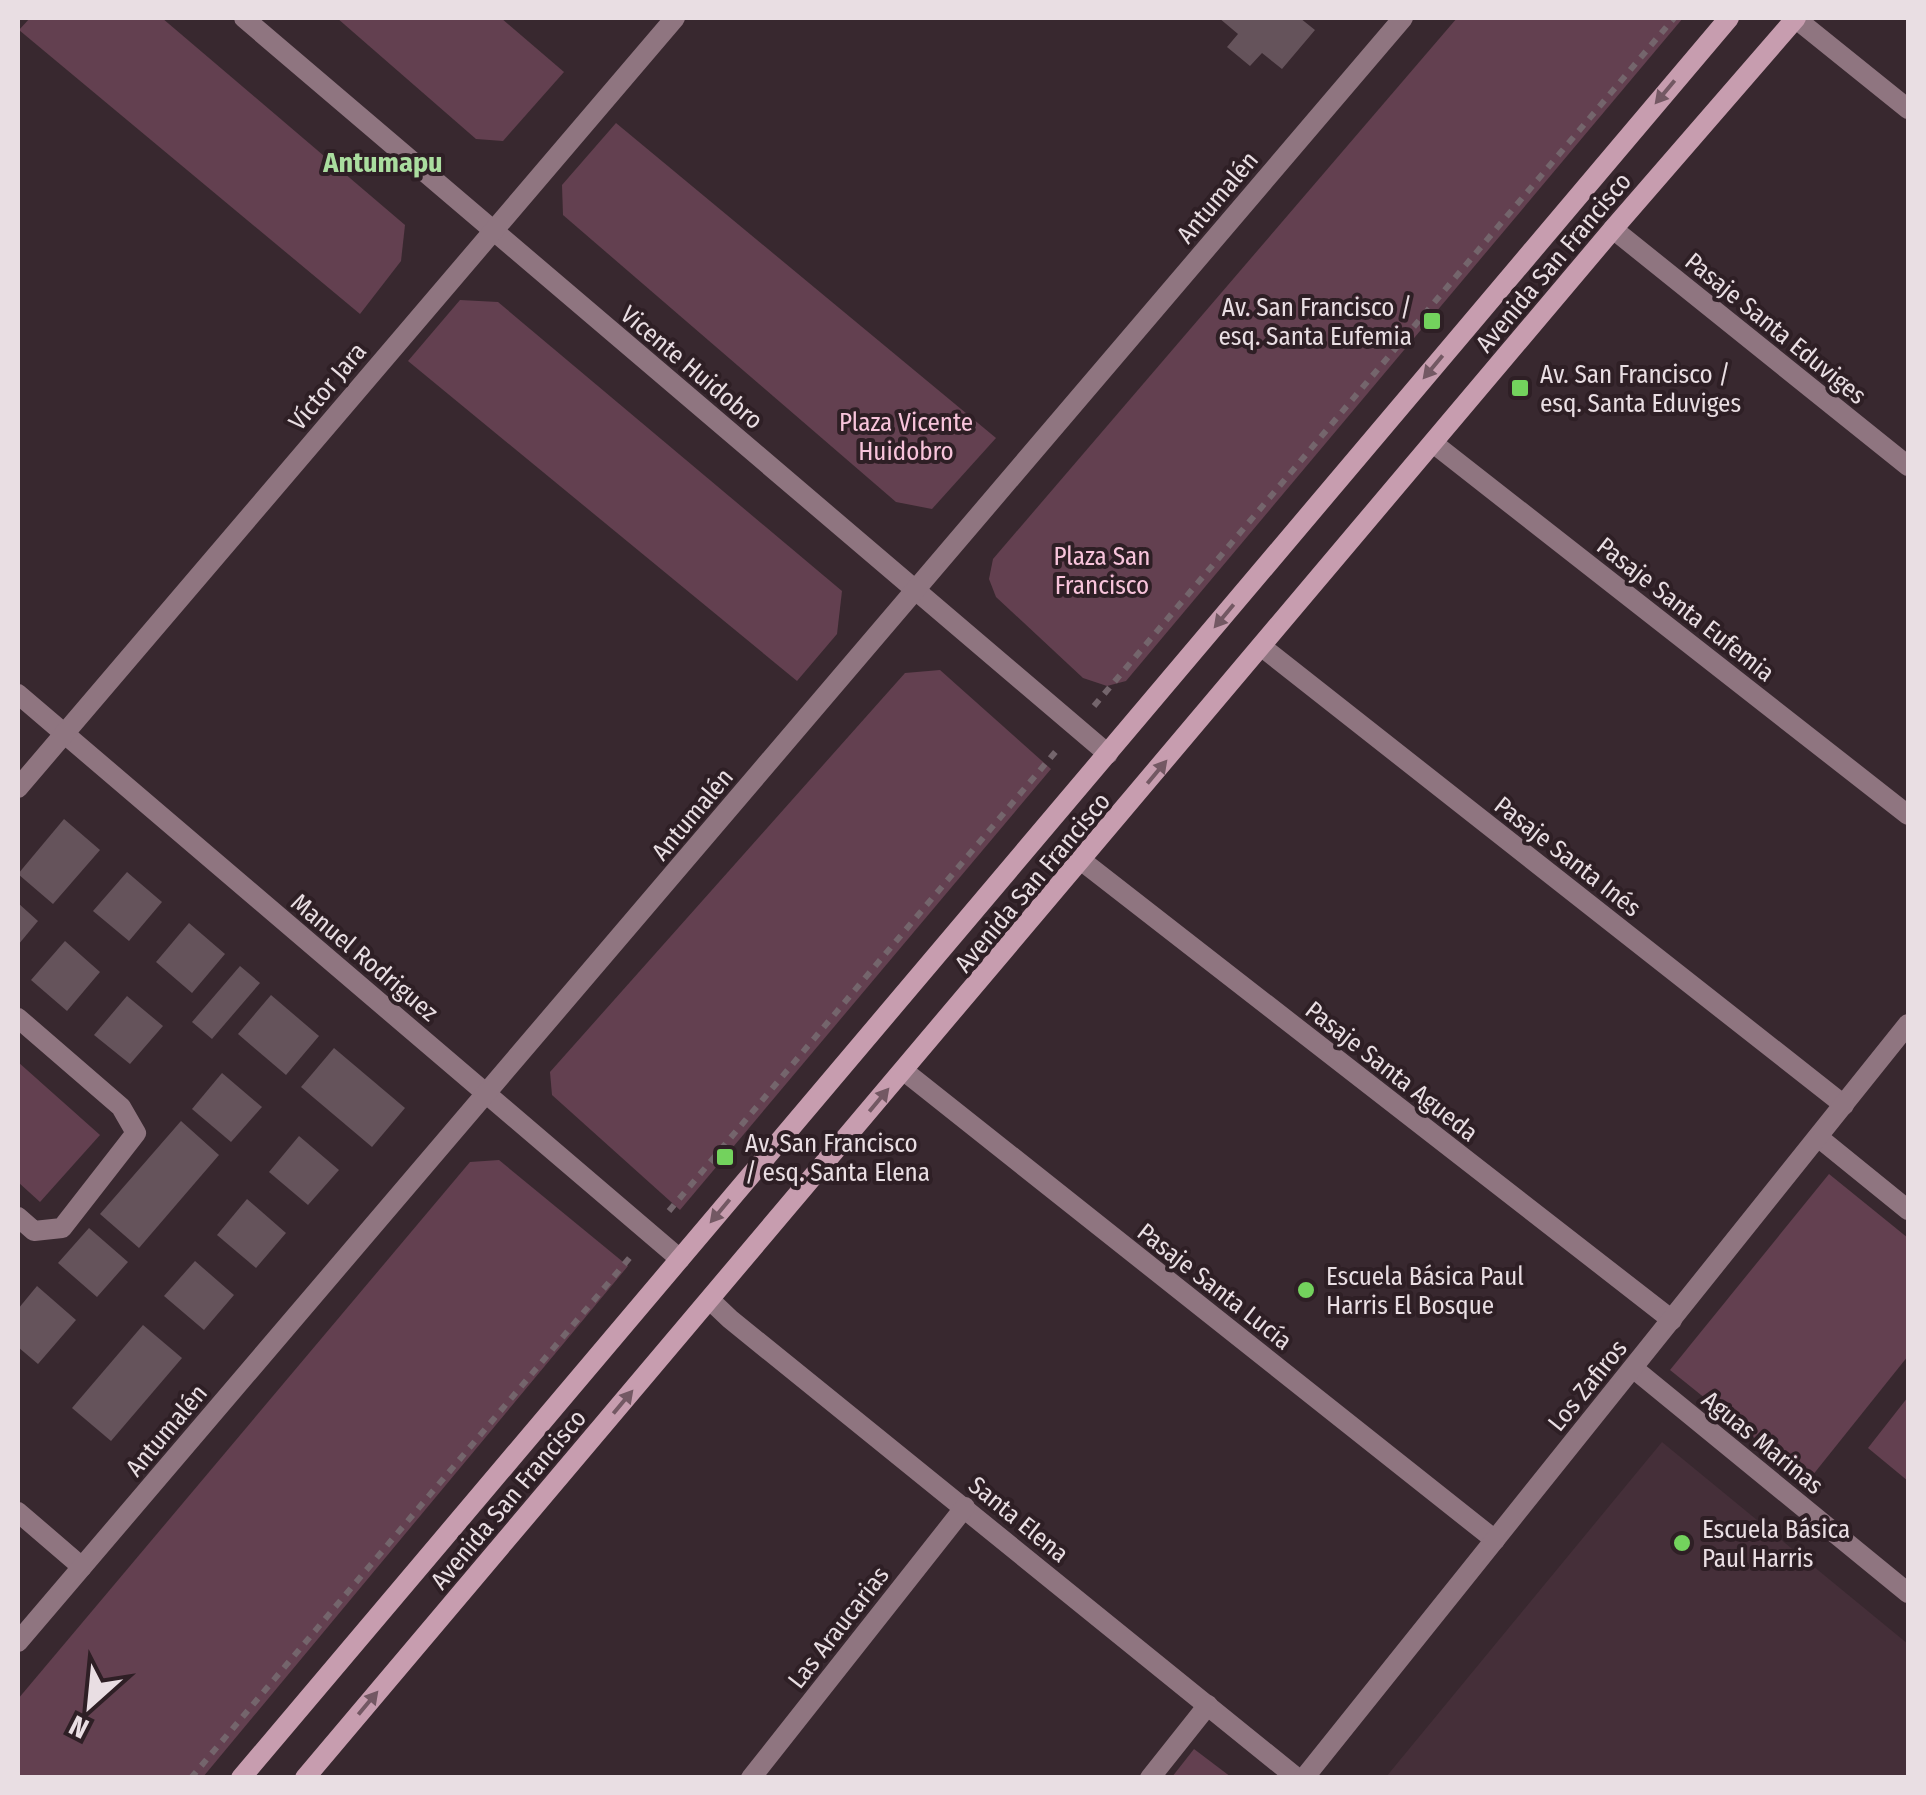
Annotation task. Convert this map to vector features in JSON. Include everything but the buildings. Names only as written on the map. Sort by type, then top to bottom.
[{"type":"main road","name":"Avenida San Francisco","points":[[241,1778],[1729,18]]},
{"type":"main road","name":"Avenida San Francisco","points":[[305,1778],[1795,18]]},
{"type":"street","name":"Vicente Huidobro","points":[[244,18],[1108,754]]},
{"type":"street","name":"Víctor Jara","points":[[18,788],[674,18]]},
{"type":"street","name":"Antumalén","points":[[18,1642],[1404,18]]},
{"type":"street","points":[[1795,18],[1908,109]]},
{"type":"street","name":"Pasaje Santa Eduviges","points":[[1613,229],[1908,466]]},
{"type":"street","name":"Pasaje Santa Eufemia","points":[[1433,443],[1908,815]]},
{"type":"street","name":"Pasaje Santa Inés","points":[[1262,646],[1844,1105]]},
{"type":"street","name":"Manuel Rodriguez","points":[[18,694],[680,1259]]},
{"type":"street","name":"Pasaje Santa Agueda","points":[[1082,861],[1672,1320]]},
{"type":"street","points":[[18,1018],[121,1107],[136,1133],[62,1228],[34,1231],[18,1217]]},
{"type":"street","name":"Los Zafiros","points":[[1300,1778],[1908,1024]]},
{"type":"street","name":"Pasaje Santa Lucía","points":[[904,1071],[1495,1540]]},
{"type":"street","points":[[1818,1136],[1908,1210]]},
{"type":"street","name":"Santa Elena","points":[[710,1300],[1300,1778]]},
{"type":"street","name":"Aguas Marinas","points":[[1633,1368],[1908,1593]]},
{"type":"street","name":"Las Araucarias","points":[[751,1778],[964,1507]]},
{"type":"street","points":[[18,1512],[82,1566]]},
{"type":"street","points":[[1150,1778],[1208,1704]]},
{"type":"path","points":[[191,1778],[1674,18]]},
{"type":"shaded area","name":"Escuela Básica Paul Harris","points":[[1662,1442],[1908,1644],[1908,1777],[1386,1777]]},
{"type":"green space","points":[[30,18],[162,18],[405,225],[401,261],[360,314],[19,30]]},
{"type":"green space","points":[[337,18],[501,18],[564,72],[503,141],[476,139]]},
{"type":"green space","name":"Plaza San Francisco","points":[[1457,18],[1683,18],[1126,681],[1107,686],[1083,678],[996,597],[989,579],[993,559]]},
{"type":"green space","name":"Plaza Vicente Huidobro","points":[[616,123],[996,438],[932,509],[896,502],[563,215],[562,185]]},
{"type":"green space","points":[[460,300],[498,302],[842,591],[837,634],[797,681],[408,361]]},
{"type":"green space","points":[[940,670],[1051,769],[680,1210],[552,1095],[550,1072],[905,673]]},
{"type":"green space","points":[[18,1062],[100,1135],[40,1202],[18,1182]]},
{"type":"green space","points":[[499,1160],[628,1266],[203,1777],[18,1777],[18,1699],[470,1162]]},
{"type":"green space","points":[[1829,1174],[1908,1238],[1908,1356],[1808,1481],[1670,1370]]},
{"type":"green space","points":[[1908,1397],[1908,1481],[1868,1448]]},
{"type":"green space","points":[[1194,1749],[1231,1777],[1172,1777]]},
{"type":"place","name":"Av. San Francisco / esq. Santa Eufemia","points":[[1432,321]]},
{"type":"place","name":"Av. San Francisco / esq. Santa Eduviges","points":[[1520,388]]},
{"type":"place","name":"Av. San Francisco / esq. Santa Elena","points":[[725,1157]]},
{"type":"place","name":"Escuela Básica Paul Harris El Bosque","points":[[1306,1290]]},
{"type":"place","name":"Escuela Básica Paul Harris","points":[[1682,1543]]},
{"type":"district","name":"Antumapu","points":[[383,162]]}]
